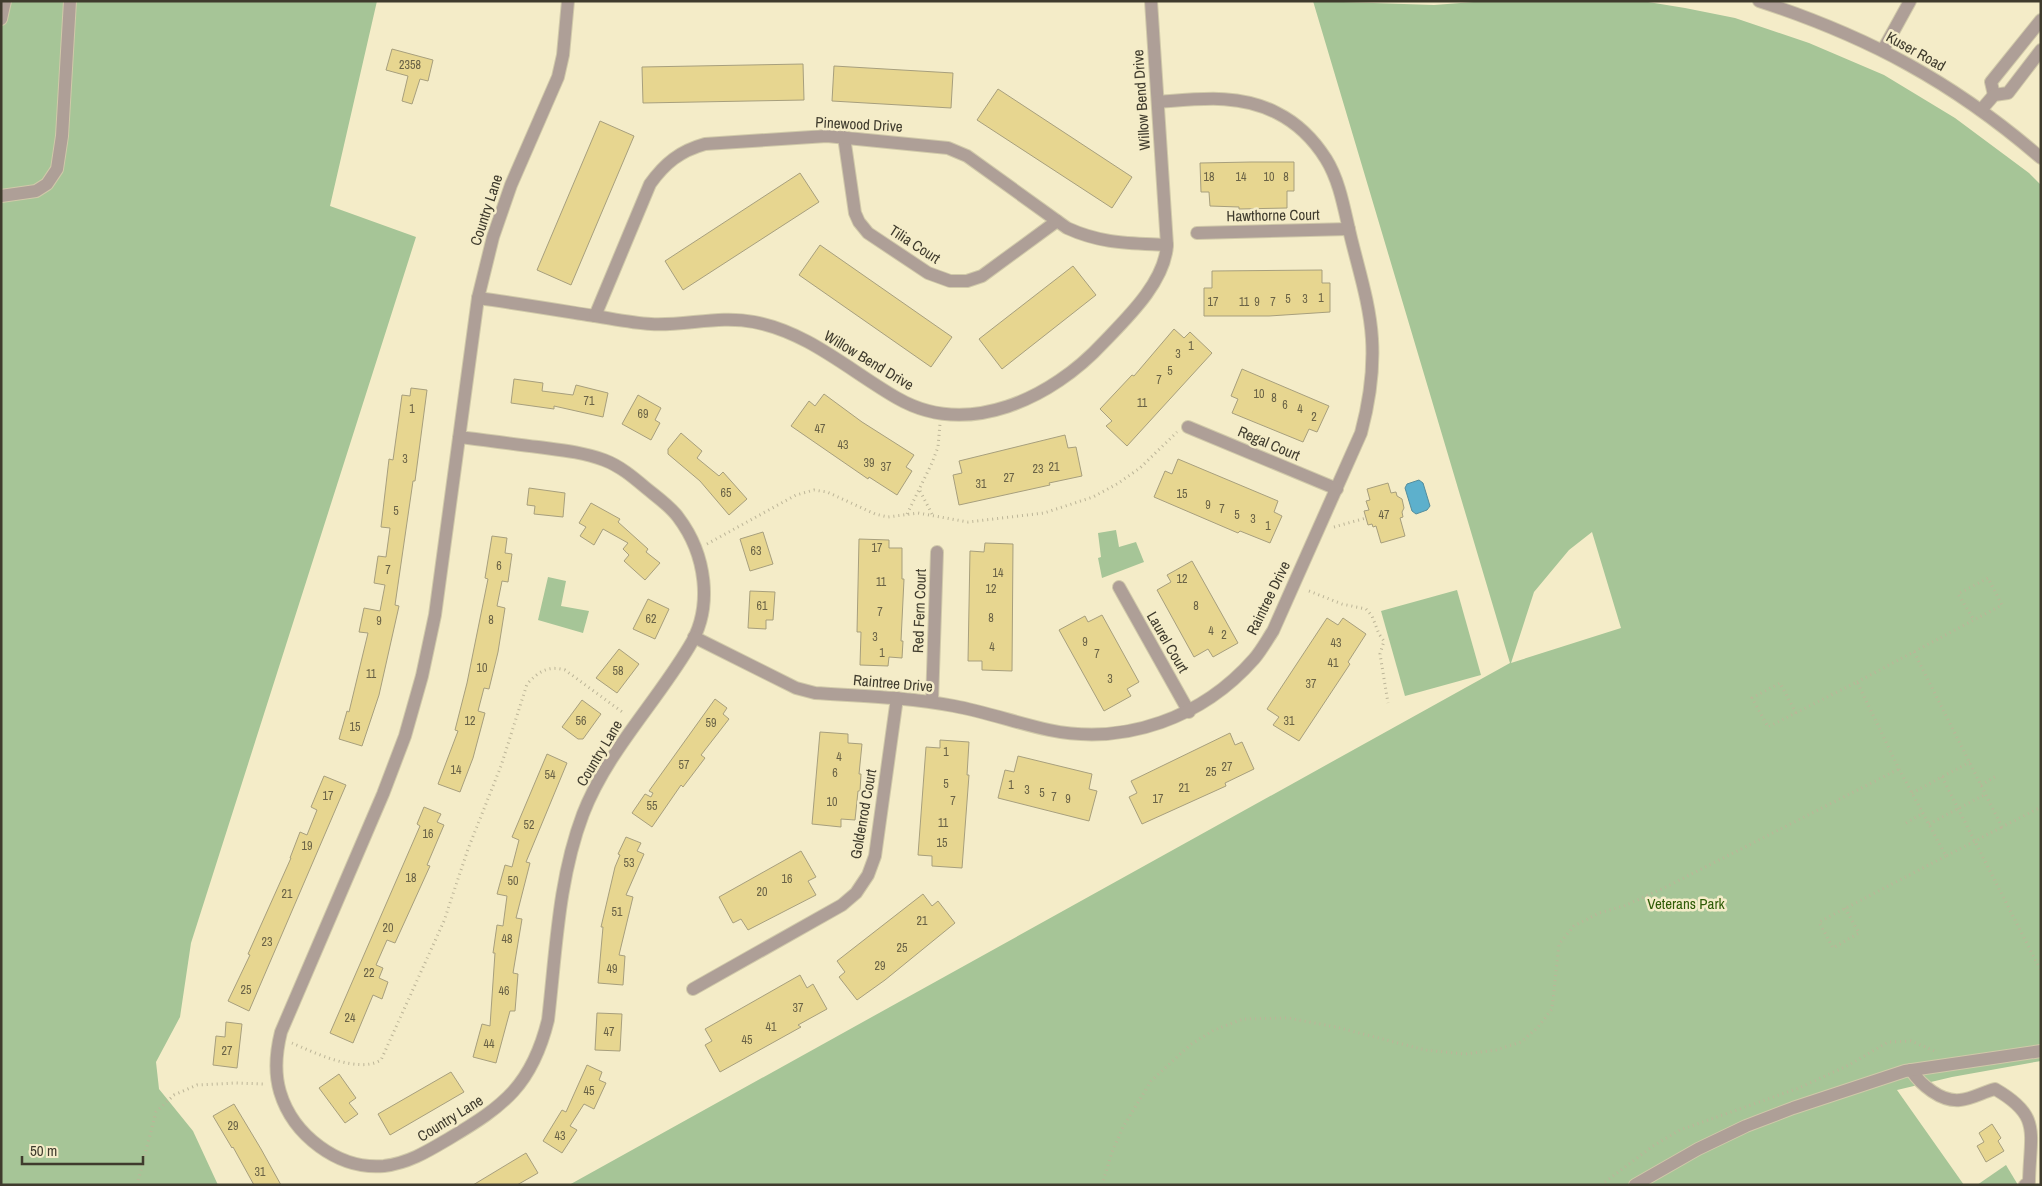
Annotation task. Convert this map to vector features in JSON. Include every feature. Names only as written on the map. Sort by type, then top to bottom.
[{"type":"street","points":[[1,19],[5,1]]},
{"type":"street","points":[[1,196],[36,191],[46,184],[57,169],[61,143],[70,1]]},
{"type":"street","name":"Country Lane","points":[[459,437],[582,453],[606,460],[627,472],[669,507],[689,533],[697,549],[702,569],[704,593],[701,615],[694,637],[599,780],[584,814],[572,849],[564,885],[548,1020],[544,1039],[533,1063],[505,1102],[486,1117],[419,1157],[402,1163],[382,1166],[363,1165],[329,1153],[313,1142],[299,1129],[287,1111],[278,1085],[276,1070],[279,1038],[384,794],[405,736],[422,676],[436,615],[459,437],[478,298],[493,237],[510,185],[558,77],[563,55],[568,1]]},
{"type":"street","name":"Willow Bend Drive","points":[[478,298],[651,324],[683,324],[725,320],[751,321],[777,327],[801,337],[899,399],[919,408],[942,413],[966,415],[984,413],[1016,405],[1037,394],[1067,374],[1100,347],[1129,316],[1156,280],[1163,265],[1166,245],[1151,1]]},
{"type":"street","name":"Kuser Road","points":[[1759,1],[1805,16],[1852,35],[1932,77],[1981,110],[2041,158]]},
{"type":"street","points":[[1883,50],[1910,1]]},
{"type":"street","points":[[1994,94],[1991,82],[2041,20]]},
{"type":"street","points":[[1981,110],[1994,94],[2008,93],[2041,50]]},
{"type":"street","name":"Raintree Drive","points":[[694,637],[796,688],[815,693],[932,702],[987,712],[1050,730],[1076,734],[1104,734],[1131,730],[1160,724],[1189,712],[1210,699],[1255,659],[1273,631],[1361,433],[1368,405],[1372,360],[1372,340],[1368,309],[1337,182],[1326,160],[1312,140],[1298,126],[1277,113],[1257,104],[1233,98],[1158,102]]},
{"type":"street","name":"Pinewood Drive","points":[[595,316],[650,184],[660,170],[673,158],[689,149],[704,144],[827,136],[948,148],[968,156],[1057,221],[1086,236],[1104,241],[1166,245]]},
{"type":"street","name":"Tilia Court","points":[[844,137],[855,213],[860,222],[868,233],[936,277],[950,281],[967,281],[982,276],[1057,221]]},
{"type":"street","name":"Hawthorne Court","points":[[1197,233],[1349,230]]},
{"type":"street","name":"Regal Court","points":[[1188,427],[1337,489]]},
{"type":"street","name":"Red Fern Court","points":[[932,702],[937,552]]},
{"type":"street","name":"Laurel Court","points":[[1119,588],[1189,712]]},
{"type":"street","name":"Goldenrod Court","points":[[693,989],[834,910],[856,892],[868,875],[875,856],[897,698]]},
{"type":"street","points":[[1635,1185],[1698,1149],[1746,1126],[1793,1108],[1911,1070],[2041,1051]]},
{"type":"street","points":[[1911,1070],[1924,1085],[1953,1100],[1961,1100],[1995,1089],[2021,1105],[2029,1116],[2034,1130],[2029,1182],[2025,1185]]},
{"type":"path","points":[[907,514],[920,491],[938,447],[942,413]]},
{"type":"path","points":[[697,549],[796,495],[814,490],[828,492],[881,516],[897,517],[918,513],[968,522],[1044,513],[1093,497],[1117,484],[1140,468],[1180,428],[1188,427]]},
{"type":"path","points":[[920,491],[932,514]]},
{"type":"path","points":[[1318,531],[1366,518]]},
{"type":"path","points":[[1796,712],[1780,683],[1752,698],[1768,727],[1857,682],[1914,652],[2002,605],[1988,578],[1958,594],[1974,620]]},
{"type":"path","points":[[1310,591],[1342,604],[1366,609],[1372,616],[1378,634],[1384,641],[1380,654],[1388,703]]},
{"type":"path","points":[[1914,652],[2002,827]]},
{"type":"path","points":[[279,1038],[344,1062],[375,1064],[381,1060],[444,921],[468,849],[501,766],[522,697],[527,684],[535,676],[544,670],[556,668],[565,670],[636,722]]},
{"type":"path","points":[[1857,682],[1912,794],[1946,856]]},
{"type":"path","points":[[1912,794],[1970,762]]},
{"type":"path","points":[[1102,1185],[1112,1152],[1123,1127],[1151,1081],[1190,1045],[1214,1030],[1243,1019],[1288,1018],[1425,1050],[1465,1054],[1496,1050],[1521,1042],[1538,1027],[1552,1009],[1559,944],[1574,926],[1599,913],[1624,906],[1664,888],[1899,768]]},
{"type":"path","points":[[1981,784],[1998,775]]},
{"type":"path","points":[[1942,777],[2041,971]]},
{"type":"path","points":[[1929,824],[1986,794]]},
{"type":"path","points":[[1845,908],[1859,933],[1833,948],[1819,922],[1946,856],[1974,841],[2041,807]]},
{"type":"path","points":[[1906,823],[1923,813]]},
{"type":"path","points":[[1601,1185],[1653,1146],[1680,1130],[1799,1088],[1849,1065],[1888,1042],[1911,1041],[1937,1052]]},
{"type":"path","points":[[137,1185],[156,1112],[174,1095],[197,1085],[236,1083],[278,1085]]},
{"type":"green space","points":[[1,1],[377,1],[330,206],[416,237],[191,943],[180,1017],[156,1062],[159,1089],[193,1131],[218,1185],[1,1185]]},
{"type":"green space","name":"Veterans Park","points":[[1313,1],[1434,5],[1487,1],[1642,1],[1735,18],[1809,43],[1884,75],[1955,118],[2029,173],[2041,185],[2041,1061],[1952,1077],[1897,1090],[1964,1185],[569,1185],[1510,663]],"holes":[[[1592,532],[1621,628],[1511,663],[1534,592],[1569,550]]]},
{"type":"green space","points":[[1116,530],[1119,547],[1136,542],[1144,562],[1102,578],[1098,558],[1101,557],[1098,533]]},
{"type":"green space","points":[[548,577],[566,581],[561,606],[589,611],[583,633],[538,620]]},
{"type":"green space","points":[[1457,590],[1481,675],[1405,696],[1381,611]]},
{"type":"green space","points":[[2006,1165],[2018,1185],[1977,1185]]},
{"type":"water","points":[[1419,480],[1423,483],[1430,506],[1427,510],[1416,514],[1412,511],[1405,488],[1407,484]]},
{"type":"building","points":[[392,49],[433,60],[428,81],[420,79],[412,104],[402,101],[408,76],[386,70]]},
{"type":"building","points":[[803,64],[804,100],[643,103],[642,67]]},
{"type":"building","points":[[834,66],[953,73],[951,108],[832,101]]},
{"type":"building","points":[[998,89],[1132,177],[1112,208],[977,120]]},
{"type":"building","points":[[600,121],[634,136],[571,285],[537,270]]},
{"type":"building","points":[[1294,162],[1294,191],[1287,191],[1287,208],[1239,209],[1239,207],[1210,206],[1209,192],[1201,192],[1200,163]]},
{"type":"building","points":[[800,173],[819,202],[683,290],[665,261]]},
{"type":"building","points":[[820,245],[952,337],[931,367],[799,275]]},
{"type":"building","points":[[1073,266],[1096,295],[1002,369],[979,339]]},
{"type":"building","points":[[1322,270],[1322,283],[1330,283],[1330,312],[1269,316],[1204,316],[1204,288],[1212,288],[1212,271]]},
{"type":"building","points":[[1174,329],[1184,338],[1190,332],[1212,353],[1127,446],[1106,426],[1112,421],[1100,409],[1132,375],[1134,376]]},
{"type":"building","points":[[1242,369],[1329,406],[1317,432],[1309,429],[1303,442],[1232,413],[1238,399],[1231,396]]},
{"type":"building","points":[[514,379],[543,383],[542,391],[573,395],[576,385],[608,393],[603,417],[554,406],[554,409],[511,403]]},
{"type":"building","points":[[411,388],[427,390],[415,481],[413,481],[395,605],[399,606],[379,695],[362,746],[339,739],[347,711],[349,712],[368,633],[359,632],[364,608],[380,611],[385,585],[374,583],[378,556],[386,557],[390,528],[381,527],[389,459],[393,460],[402,395],[410,396]]},
{"type":"building","points":[[824,394],[862,422],[914,455],[906,467],[912,471],[897,495],[869,477],[868,479],[791,426],[809,401],[815,406]]},
{"type":"building","points":[[638,395],[661,408],[655,420],[660,423],[651,440],[622,424]]},
{"type":"building","points":[[681,433],[702,451],[697,458],[719,476],[723,472],[747,499],[729,515],[700,481],[668,454],[668,449]]},
{"type":"building","points":[[1065,435],[1068,448],[1076,447],[1082,476],[959,505],[953,475],[962,473],[959,461]]},
{"type":"building","points":[[1178,459],[1278,501],[1274,512],[1282,516],[1270,543],[1240,531],[1238,533],[1154,497],[1165,471],[1172,474]]},
{"type":"building","points":[[1388,483],[1391,493],[1396,492],[1397,496],[1402,499],[1404,508],[1402,512],[1403,517],[1400,518],[1405,536],[1381,543],[1376,526],[1368,525],[1364,511],[1369,510],[1366,501],[1370,500],[1367,489]]},
{"type":"building","points":[[529,488],[565,493],[563,517],[534,514],[535,506],[527,505]]},
{"type":"building","points":[[591,503],[620,519],[618,522],[648,549],[646,552],[660,563],[645,580],[624,561],[629,555],[623,549],[628,543],[603,529],[594,545],[580,536],[586,527],[579,523]]},
{"type":"building","points":[[763,532],[773,564],[750,571],[740,539]]},
{"type":"building","points":[[492,536],[507,538],[505,553],[512,554],[508,582],[502,581],[497,606],[505,608],[498,652],[489,689],[484,688],[478,711],[485,713],[473,758],[460,792],[438,784],[458,731],[455,730],[467,683],[488,579],[485,578]]},
{"type":"building","points":[[859,539],[889,540],[889,548],[902,548],[902,579],[904,579],[902,658],[889,657],[888,666],[860,665],[861,632],[857,632]]},
{"type":"building","points":[[985,543],[1013,544],[1012,671],[982,670],[982,661],[968,661],[970,551],[984,552]]},
{"type":"building","points":[[1192,561],[1238,643],[1213,657],[1208,649],[1194,657],[1157,590],[1171,582],[1167,575]]},
{"type":"building","points":[[750,591],[775,592],[773,620],[766,620],[766,629],[748,628]]},
{"type":"building","points":[[648,599],[669,609],[655,639],[633,629]]},
{"type":"building","points":[[1102,615],[1139,682],[1127,689],[1131,696],[1104,711],[1059,630],[1085,616],[1088,622]]},
{"type":"building","points":[[1327,618],[1338,625],[1343,618],[1366,634],[1348,662],[1350,664],[1299,741],[1273,725],[1279,717],[1267,709]]},
{"type":"building","points":[[619,649],[639,664],[617,693],[596,678]]},
{"type":"building","points":[[715,699],[727,708],[723,714],[729,719],[701,755],[705,758],[683,787],[681,785],[652,827],[632,813],[645,794],[651,797],[653,793],[649,791]]},
{"type":"building","points":[[582,700],[601,714],[583,739],[578,739],[562,727]]},
{"type":"building","points":[[820,732],[848,734],[848,743],[862,744],[859,774],[861,774],[860,791],[858,791],[855,820],[841,819],[841,827],[812,824]]},
{"type":"building","points":[[1230,733],[1235,745],[1242,742],[1254,769],[1225,783],[1226,786],[1142,824],[1129,797],[1137,793],[1131,781]]},
{"type":"building","points":[[940,740],[969,742],[967,775],[969,775],[962,868],[932,866],[932,856],[918,855],[926,747],[940,748]]},
{"type":"building","points":[[547,754],[567,763],[526,862],[530,863],[516,918],[522,919],[513,973],[518,974],[515,1011],[510,1011],[496,1063],[473,1057],[482,1024],[490,1026],[495,953],[493,953],[497,925],[503,926],[507,896],[497,894],[505,865],[512,867],[519,840],[512,837]]},
{"type":"building","points":[[1018,756],[1092,774],[1089,789],[1097,791],[1089,821],[998,798],[1005,770],[1014,772]]},
{"type":"building","points":[[324,776],[346,785],[249,1011],[228,1001],[250,955],[248,954],[291,858],[300,832],[307,835],[317,810],[311,807]]},
{"type":"building","points":[[424,807],[441,814],[437,822],[444,825],[427,865],[430,866],[395,943],[387,940],[376,965],[383,968],[379,978],[388,982],[382,999],[373,995],[353,1043],[330,1033],[420,826],[417,824]]},
{"type":"building","points":[[626,837],[641,843],[637,851],[644,854],[626,895],[633,897],[619,955],[625,956],[623,985],[598,983],[603,927],[601,927],[615,867],[620,855],[618,854]]},
{"type":"building","points":[[801,851],[816,877],[808,881],[816,895],[748,930],[741,919],[733,923],[719,897]]},
{"type":"building","points":[[923,894],[932,906],[938,901],[955,923],[885,980],[857,1000],[839,977],[845,972],[837,961]]},
{"type":"building","points":[[800,975],[807,988],[813,984],[827,1009],[798,1025],[801,1027],[720,1072],[705,1045],[712,1041],[705,1029]]},
{"type":"building","points":[[597,1013],[622,1014],[620,1051],[595,1050]]},
{"type":"building","points":[[226,1022],[242,1024],[237,1068],[213,1065],[216,1036],[225,1037]]},
{"type":"building","points":[[587,1065],[602,1072],[599,1080],[606,1083],[594,1109],[584,1104],[570,1126],[577,1130],[562,1153],[543,1141],[562,1110],[566,1112]]},
{"type":"building","points":[[451,1072],[464,1092],[390,1135],[378,1114]]},
{"type":"building","points":[[339,1074],[356,1098],[349,1103],[358,1114],[345,1123],[319,1088]]},
{"type":"building","points":[[234,1104],[281,1185],[254,1185],[213,1116]]},
{"type":"building","points":[[1992,1124],[2001,1138],[1998,1141],[2004,1151],[1986,1162],[1977,1146],[1984,1142],[1979,1133]]},
{"type":"building","points":[[526,1153],[538,1173],[517,1185],[473,1185]]}]
